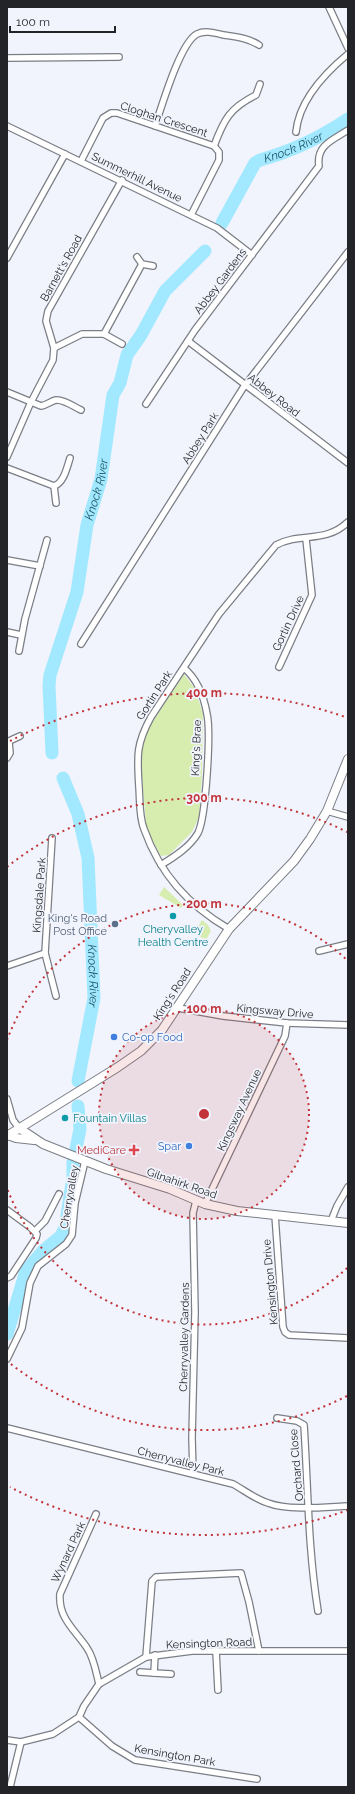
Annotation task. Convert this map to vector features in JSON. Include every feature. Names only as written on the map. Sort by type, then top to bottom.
[{"type":"street","points":[[329,7],[348,48]]},
{"type":"street","points":[[155,126],[182,54],[190,39],[198,33],[207,32],[251,40],[259,45]]},
{"type":"street","points":[[296,132],[297,120],[323,76],[348,54]]},
{"type":"street","points":[[7,58],[119,57]]},
{"type":"street","points":[[214,146],[223,122],[234,108],[256,95],[260,84]]},
{"type":"street","name":"Cloghan Crescent","points":[[81,161],[103,118],[111,113],[117,113],[214,146],[219,152],[219,160],[192,215]]},
{"type":"street","name":"Summerhill Avenue","points":[[7,126],[122,180],[217,228],[252,255]]},
{"type":"street","name":"Abbey Gardens","points":[[146,404],[188,341],[319,166],[318,158],[321,149],[348,130]]},
{"type":"street","points":[[7,258],[65,154]]},
{"type":"street","name":"Barnett's Road","points":[[54,348],[46,320],[48,311],[122,180]]},
{"type":"street","name":"Abbey Park","points":[[81,644],[245,386],[348,252]]},
{"type":"street","points":[[137,257],[142,264],[153,266]]},
{"type":"street","points":[[104,334],[142,264]]},
{"type":"street","points":[[7,457],[30,402],[52,360],[54,348],[75,336],[104,334],[122,344]]},
{"type":"street","name":"Abbey Road","points":[[188,341],[348,464]]},
{"type":"street","points":[[7,392],[41,406],[47,405],[55,400],[61,400],[81,410]]},
{"type":"street","points":[[7,468],[54,486],[58,485],[62,480],[70,458]]},
{"type":"street","points":[[54,486],[56,503]]},
{"type":"street","name":"Gortin Park","points":[[229,929],[190,901],[168,877],[144,828],[140,799],[138,748],[142,733],[151,716],[219,614],[276,546],[285,540],[306,539],[327,535],[348,522]]},
{"type":"street","name":"Gortin Drive","points":[[279,667],[312,595],[306,539]]},
{"type":"street","points":[[19,651],[47,540]]},
{"type":"street","points":[[7,560],[40,566]]},
{"type":"street","points":[[7,632],[22,635]]},
{"type":"street","name":"King's Brae","points":[[161,865],[187,846],[197,834],[204,813],[208,714],[196,683],[191,674],[184,668]]},
{"type":"street","points":[[7,758],[10,753],[8,742],[20,736]]},
{"type":"street","name":"King's Road","points":[[8,1136],[141,1050],[162,1030],[229,929],[294,861],[310,839],[327,811],[348,759]]},
{"type":"street","points":[[327,811],[348,817]]},
{"type":"street","name":"Kingsdale Park","points":[[52,838],[45,953],[56,996]]},
{"type":"street","points":[[319,951],[348,944]]},
{"type":"street","points":[[7,966],[45,953]]},
{"type":"street","name":"Kingsway Drive","points":[[178,1008],[223,1016],[287,1024],[348,1025]]},
{"type":"street","name":"Kingsway Avenue","points":[[205,1204],[285,1036],[287,1024]]},
{"type":"street","points":[[7,1099],[13,1120],[19,1128]]},
{"type":"street","name":"Gilnahirk Road","points":[[19,1128],[35,1140],[85,1161],[126,1176],[170,1189],[205,1204],[237,1211],[348,1223]]},
{"type":"street","points":[[8,1136],[35,1140]]},
{"type":"street","name":"Cherryvalley","points":[[7,1359],[22,1328],[30,1283],[38,1266],[66,1244],[72,1235],[75,1203],[85,1161]]},
{"type":"street","points":[[331,1220],[348,1187]]},
{"type":"street","points":[[35,1231],[45,1221],[59,1194]]},
{"type":"street","name":"Cherryvalley Gardens","points":[[193,1473],[192,1438],[195,1312],[193,1213],[196,1201]]},
{"type":"street","points":[[7,1211],[35,1231],[36,1238],[11,1276],[7,1278]]},
{"type":"street","name":"Kensington Drive","points":[[275,1215],[283,1328],[285,1332],[289,1335],[348,1338]]},
{"type":"street","name":"Orchard Close","points":[[277,1418],[298,1421],[304,1425],[310,1507]]},
{"type":"street","name":"Cherryvalley Park","points":[[7,1428],[193,1473],[232,1484],[269,1504],[310,1507],[348,1506]]},
{"type":"street","points":[[310,1507],[310,1553],[318,1611]]},
{"type":"street","name":"Wynard Park","points":[[96,1514],[60,1594],[59,1602],[68,1625],[88,1648],[99,1684]]},
{"type":"street","points":[[146,1657],[152,1581],[156,1577],[241,1573],[249,1602],[259,1651]]},
{"type":"street","points":[[216,1651],[218,1690]]},
{"type":"street","name":"Kensington Road","points":[[7,1740],[21,1742],[53,1734],[79,1717],[84,1706],[99,1684],[146,1657],[175,1652],[348,1651]]},
{"type":"street","points":[[154,1673],[155,1655]]},
{"type":"street","points":[[140,1672],[170,1674]]},
{"type":"street","name":"Kensington Park","points":[[79,1717],[112,1746],[135,1760],[257,1779]]},
{"type":"street","points":[[10,1787],[21,1742]]},
{"type":"green space","points":[[184,674],[195,689],[203,714],[202,774],[199,817],[192,832],[169,855],[161,856],[150,836],[146,824],[140,753],[147,730]]},
{"type":"green space","points":[[164,887],[183,905],[181,908],[159,895]]},
{"type":"green space","points":[[202,920],[208,925],[211,931],[206,940],[194,933]]},
{"type":"waterway","name":"Knock River","points":[[222,223],[255,163],[306,143],[348,119]]},
{"type":"waterway","name":"Knock River","points":[[52,753],[49,685],[50,675],[77,592],[87,525],[101,479],[113,395],[120,383],[127,355],[141,335],[165,291],[205,251]]},
{"type":"waterway","name":"Knock River","points":[[63,778],[78,814],[88,858],[94,998],[78,1081]]},
{"type":"waterway","name":"Knock River","points":[[76,1149],[80,1129],[78,1106]]},
{"type":"waterway","name":"Knock River","points":[[7,1334],[26,1271],[43,1251],[61,1236],[65,1228],[73,1177],[73,1162]]},
{"type":"place","name":"Cheryvalley Health Centre","points":[[173,916]]},
{"type":"place","name":"King's Road Post Office","points":[[115,924]]},
{"type":"place","name":"Co-op Food","points":[[114,1037]]},
{"type":"place","name":"Fountain Villas","points":[[65,1118]]},
{"type":"place","name":"Spar","points":[[189,1146]]},
{"type":"place","name":"MediCare","points":[[134,1150]]}]
